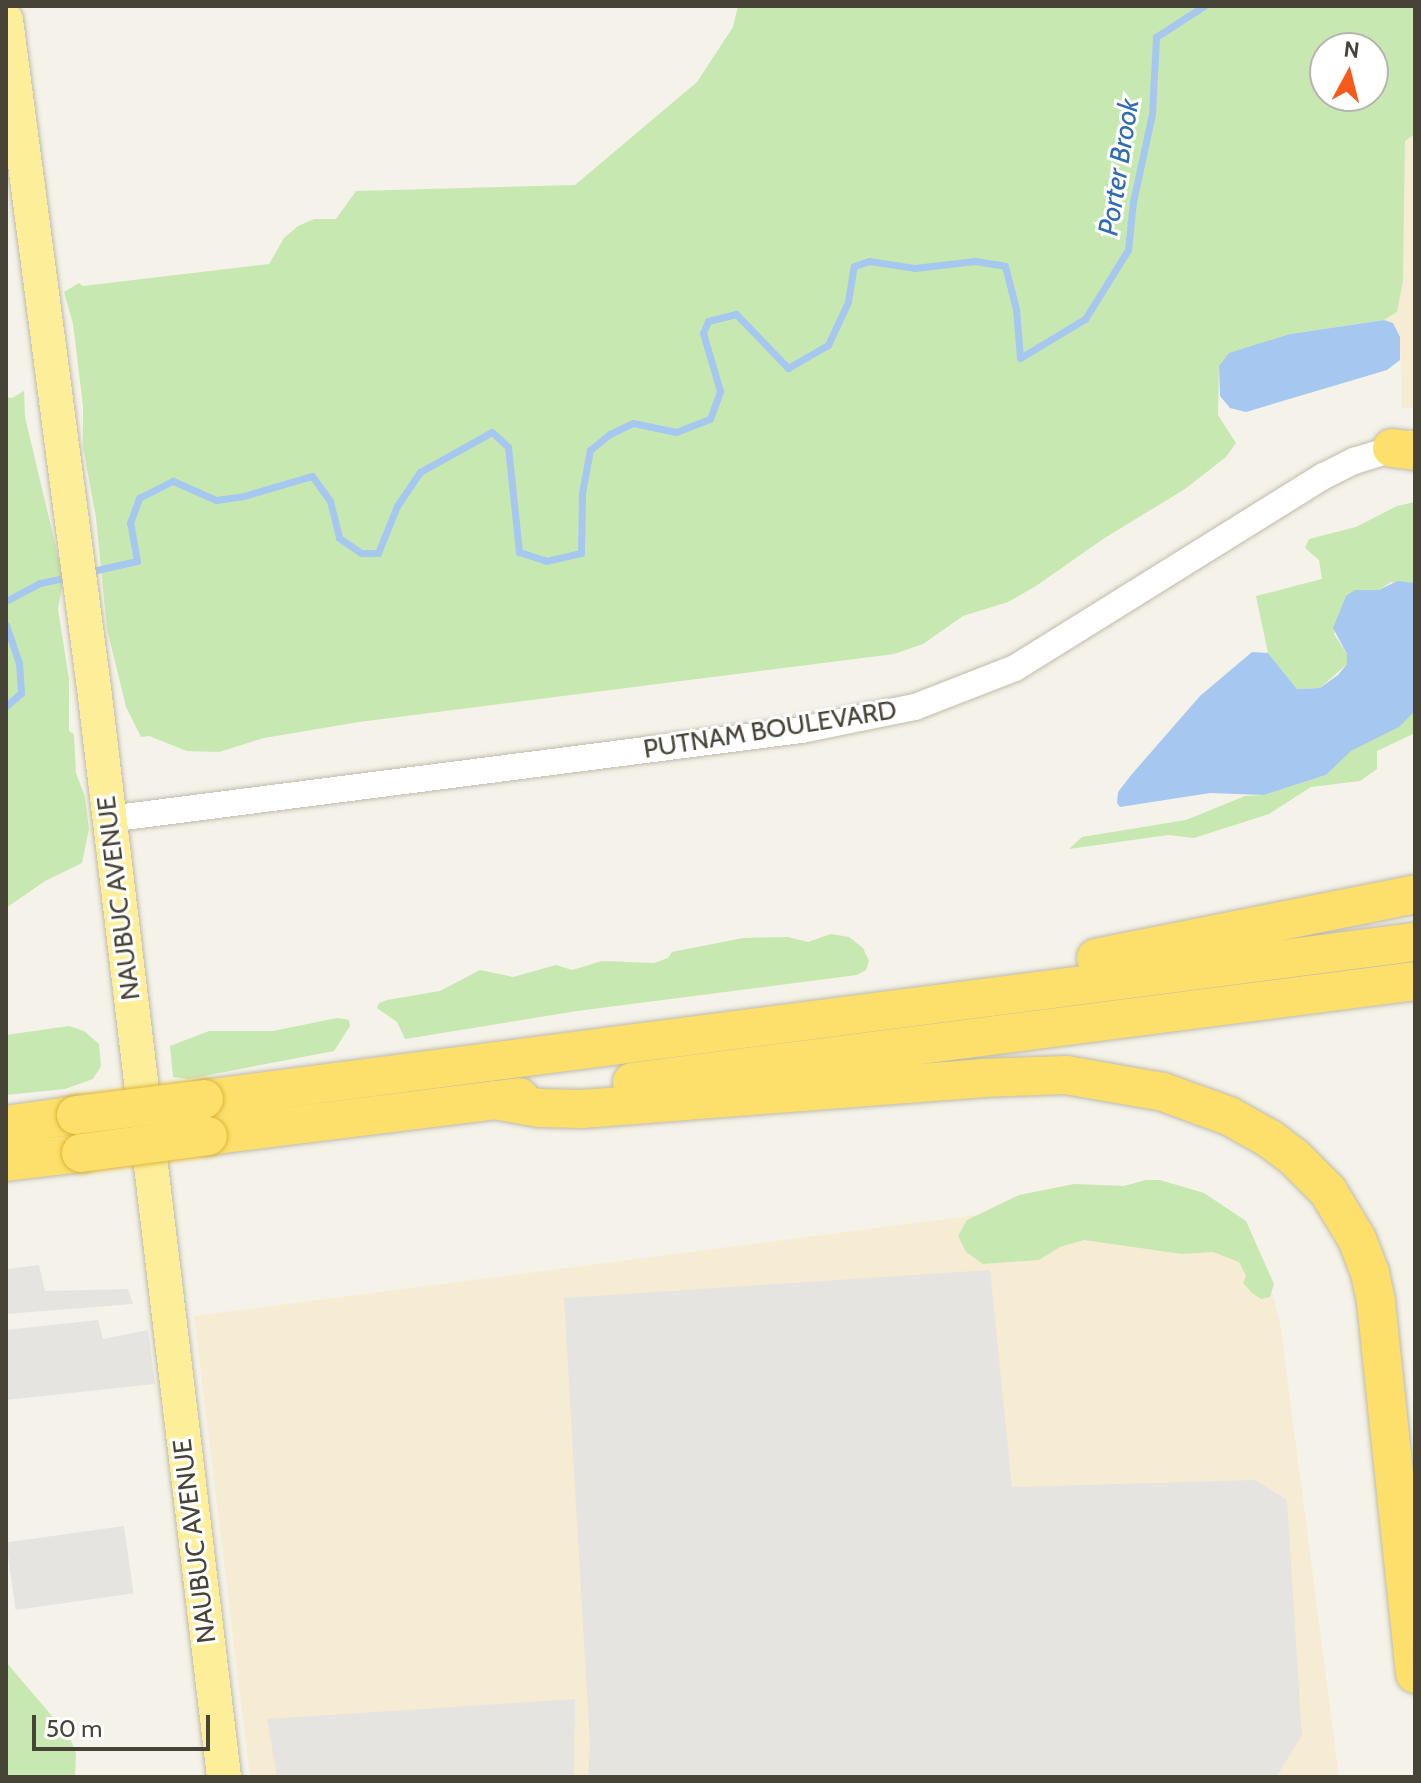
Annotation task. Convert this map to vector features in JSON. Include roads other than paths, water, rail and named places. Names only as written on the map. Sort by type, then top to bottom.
[{"type":"highway","points":[[921,1006],[985,977],[1165,946],[1415,894]]},
{"type":"highway","points":[[6,1125],[1415,942]]},
{"type":"highway","points":[[6,1162],[1415,981]]},
{"type":"highway","points":[[495,1100],[539,1108],[582,1109],[982,1078],[1066,1075],[1163,1092],[1229,1116],[1270,1139],[1302,1164],[1328,1191],[1357,1239],[1370,1273],[1376,1302],[1415,1674]]},
{"type":"main road","name":"NAUBUC AVENUE","points":[[6,20],[82,596],[224,1777]]},
{"type":"street","name":"PUTNAM BOULEVARD","points":[[109,819],[801,730],[915,707],[1015,668],[1324,476],[1407,447]]},
{"type":"water","points":[[1384,320],[1393,323],[1400,337],[1400,360],[1387,370],[1246,412],[1230,408],[1220,396],[1219,366],[1229,353],[1290,334]]},
{"type":"water","points":[[1397,581],[1415,583],[1415,711],[1399,727],[1351,751],[1326,775],[1264,795],[1210,793],[1120,807],[1117,803],[1118,792],[1132,774],[1200,696],[1252,652],[1268,653],[1297,689],[1320,688],[1347,664],[1347,654],[1333,628],[1346,596],[1355,590],[1379,590]]},
{"type":"waterway","name":"Porter Brook","points":[[88,572],[137,561],[130,523],[139,498],[173,481],[216,500],[244,496],[312,476],[330,501],[339,538],[361,553],[378,553],[397,506],[420,472],[492,432],[508,447],[519,552],[546,561],[581,553],[582,493],[590,450],[610,434],[633,423],[676,432],[710,419],[720,391],[703,333],[708,321],[736,314],[788,368],[828,345],[848,302],[854,266],[869,261],[915,268],[975,261],[1005,266],[1016,309],[1020,358],[1085,319],[1128,250],[1133,202],[1152,114],[1156,37],[1204,6]]},
{"type":"waterway","name":"Porter Brook","points":[[6,601],[40,583],[72,576]]},
{"type":"waterway","name":"Porter Brook","points":[[6,625],[19,663],[21,693],[6,706]]}]
